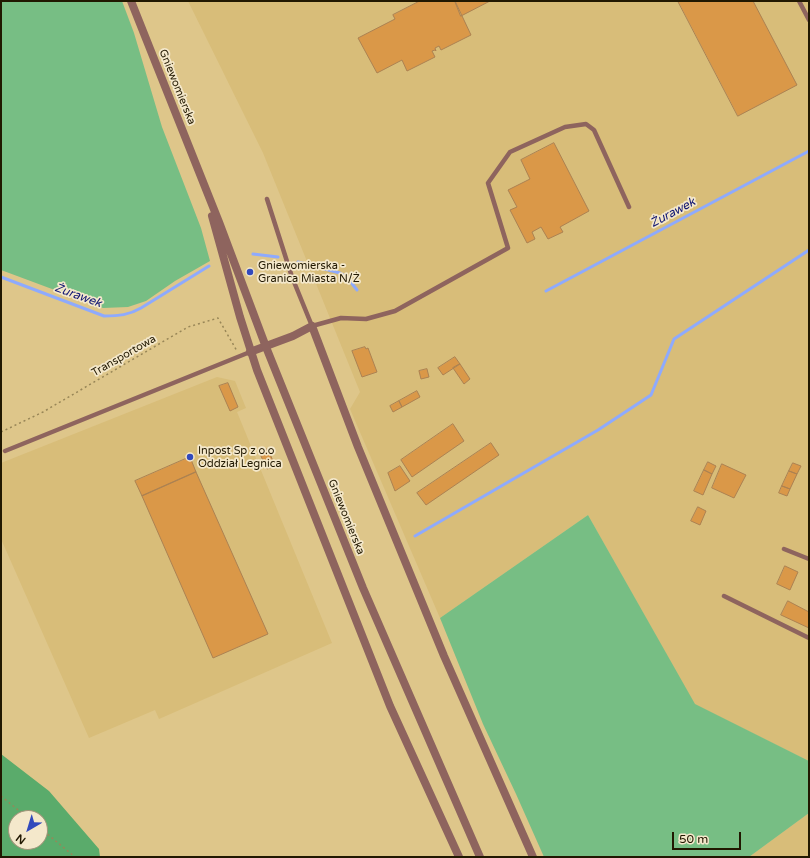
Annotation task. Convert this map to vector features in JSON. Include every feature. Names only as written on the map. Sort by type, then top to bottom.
[{"type":"street","name":"Gniewomierska","points":[[131,1],[259,324],[266,347],[363,588],[480,857]]},
{"type":"street","name":"Gniewomierska","points":[[202,181],[250,352],[390,706],[459,857]]},
{"type":"street","points":[[250,352],[293,336],[312,326],[358,447],[438,642],[533,857]]},
{"type":"lane","points":[[799,1],[809,20]]},
{"type":"lane","points":[[267,199],[292,277],[312,326],[341,318],[366,319],[395,311],[508,248],[488,183],[510,152],[564,127],[586,124],[594,130],[629,207]]},
{"type":"lane","points":[[5,451],[250,352]]},
{"type":"lane","points":[[784,549],[809,559]]},
{"type":"lane","points":[[724,596],[809,638]]},
{"type":"path","name":"Transportowa","points":[[1,432],[43,412],[188,327],[218,318],[240,356]]},
{"type":"path","points":[[1,796],[18,810]]},
{"type":"path","points":[[48,835],[75,857]]},
{"type":"shaded area","points":[[188,1],[809,1],[809,761],[695,705],[588,515],[440,618],[350,409],[360,392],[263,153]]},
{"type":"shaded area","points":[[217,377],[235,381],[246,408],[237,412],[332,643],[159,719],[155,710],[89,738],[1,539],[1,463]]},
{"type":"shaded area","points":[[809,813],[809,857],[749,857]]},
{"type":"green space","points":[[1,1],[122,1],[134,33],[162,127],[201,228],[210,261],[175,281],[146,301],[128,307],[103,308],[1,270]]},
{"type":"green space","points":[[588,515],[695,704],[809,761],[809,813],[749,857],[544,857],[483,724],[440,618]]},
{"type":"green space","points":[[1,754],[49,791],[99,849],[100,857],[1,857]]},
{"type":"building","points":[[420,1],[455,1],[471,35],[441,50],[439,46],[435,48],[436,51],[432,51],[435,57],[407,71],[402,60],[377,73],[358,38],[395,19],[393,15]]},
{"type":"building","points":[[455,1],[490,1],[461,16]]},
{"type":"building","points":[[678,1],[753,1],[797,85],[738,116]]},
{"type":"building","points":[[554,143],[589,211],[560,227],[563,232],[548,239],[541,227],[532,232],[535,239],[527,243],[510,210],[517,207],[508,190],[530,179],[521,160]]},
{"type":"building","points":[[365,347],[366,349],[368,348],[377,372],[362,377],[352,351]]},
{"type":"building","points":[[455,357],[460,364],[443,375],[438,368]]},
{"type":"building","points":[[460,364],[470,379],[464,384],[453,368]]},
{"type":"building","points":[[427,369],[429,377],[421,379],[419,371]]},
{"type":"building","points":[[228,383],[238,407],[230,411],[219,386]]},
{"type":"building","points":[[417,391],[420,397],[402,407],[399,401]]},
{"type":"building","points":[[399,401],[402,407],[393,412],[390,406]]},
{"type":"building","points":[[453,424],[464,441],[412,477],[401,460]]},
{"type":"building","points":[[491,443],[499,455],[426,505],[417,493]]},
{"type":"building","points":[[268,449],[275,466],[267,469],[259,452]]},
{"type":"building","points":[[190,457],[196,472],[142,496],[135,481]]},
{"type":"building","points":[[708,462],[716,466],[712,474],[704,470]]},
{"type":"building","points":[[793,463],[801,466],[797,474],[789,471]]},
{"type":"building","points":[[722,464],[746,475],[734,498],[712,488]]},
{"type":"building","points":[[400,466],[410,481],[395,491],[388,473]]},
{"type":"building","points":[[704,470],[712,474],[703,495],[694,491]]},
{"type":"building","points":[[789,471],[797,474],[790,489],[782,486]]},
{"type":"building","points":[[196,472],[268,634],[213,658],[142,496]]},
{"type":"building","points":[[782,486],[790,489],[787,496],[779,493]]},
{"type":"building","points":[[698,507],[706,511],[700,525],[691,521]]},
{"type":"building","points":[[785,566],[798,572],[790,590],[777,584]]},
{"type":"building","points":[[788,601],[809,612],[809,628],[781,615]]},
{"type":"waterway","name":"Żurawek","points":[[546,291],[809,151]]},
{"type":"waterway","points":[[415,536],[598,430],[651,395],[674,339],[809,250]]},
{"type":"waterway","name":"Żurawek","points":[[253,254],[278,257]]},
{"type":"waterway","name":"Żurawek","points":[[298,262],[340,273],[347,277],[357,290]]},
{"type":"waterway","name":"Żurawek","points":[[1,277],[104,316],[114,316],[128,314],[141,308],[209,266]]},
{"type":"place","name":"Gniewomierska - Granica Miasta N/Ż","points":[[250,272]]},
{"type":"place","name":"Inpost Sp z o.o Oddział Legnica","points":[[190,457]]}]
